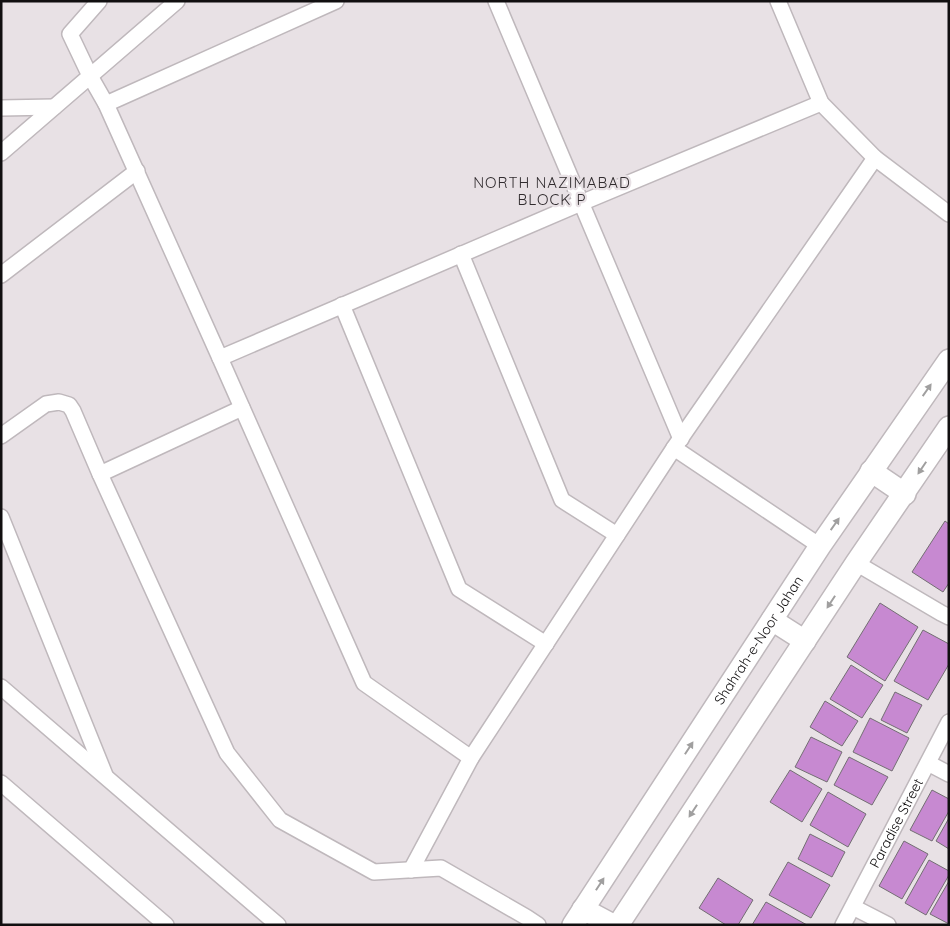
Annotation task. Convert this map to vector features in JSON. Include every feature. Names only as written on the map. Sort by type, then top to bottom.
[{"type":"main road","name":"Shahrah-e-Noor Jahan","points":[[578,917],[820,546],[949,360]]},
{"type":"main road","points":[[618,925],[856,563],[949,427]]},
{"type":"main road","points":[[871,471],[905,494]]},
{"type":"main road","points":[[772,620],[805,641]]},
{"type":"main road","points":[[578,917],[613,925]]},
{"type":"street","points":[[99,1],[70,34],[106,104],[364,683],[471,758]]},
{"type":"street","points":[[1,153],[177,1]]},
{"type":"street","points":[[106,104],[336,1]]},
{"type":"street","points":[[496,1],[581,203],[677,444],[820,546]]},
{"type":"street","points":[[778,1],[821,103],[875,158],[949,214]]},
{"type":"street","points":[[220,358],[460,254],[821,103]]},
{"type":"street","points":[[1,108],[54,107]]},
{"type":"street","points":[[411,870],[471,758],[677,444],[875,158]]},
{"type":"street","points":[[1,275],[136,171]]},
{"type":"street","points":[[460,254],[562,500],[617,535]]},
{"type":"street","points":[[342,305],[458,589],[546,644]]},
{"type":"street","points":[[1,436],[46,404],[59,402],[69,405],[227,753],[280,820],[374,872],[441,868],[538,925]]},
{"type":"street","points":[[100,474],[242,408]]},
{"type":"street","points":[[1,517],[106,778]]},
{"type":"street","points":[[856,563],[949,617]]},
{"type":"street","points":[[1,687],[278,925]]},
{"type":"street","name":"Paradise Street","points":[[843,925],[949,722]]},
{"type":"street","points":[[928,763],[949,774]]},
{"type":"street","points":[[1,783],[166,925]]},
{"type":"street","points":[[853,907],[888,925]]},
{"type":"building","points":[[945,521],[949,524],[949,583],[943,592],[912,572]]},
{"type":"building","points":[[880,603],[918,627],[885,681],[847,657]]},
{"type":"building","points":[[923,630],[949,644],[949,664],[928,700],[894,681]]},
{"type":"building","points":[[851,665],[883,685],[862,718],[830,699]]},
{"type":"building","points":[[895,692],[922,705],[907,733],[881,720]]},
{"type":"building","points":[[825,701],[858,721],[842,746],[810,727]]},
{"type":"building","points":[[870,718],[909,738],[892,771],[853,752]]},
{"type":"building","points":[[811,737],[842,752],[827,782],[795,767]]},
{"type":"building","points":[[849,757],[888,777],[872,805],[834,785]]},
{"type":"building","points":[[790,770],[822,789],[802,822],[770,802]]},
{"type":"building","points":[[932,790],[949,799],[949,811],[932,841],[910,830]]},
{"type":"building","points":[[828,792],[866,814],[848,847],[810,825]]},
{"type":"building","points":[[949,818],[949,849],[936,841]]},
{"type":"building","points":[[810,834],[845,852],[832,877],[798,859]]},
{"type":"building","points":[[904,841],[928,854],[902,899],[879,886]]},
{"type":"building","points":[[929,860],[949,871],[949,875],[926,915],[905,903]]},
{"type":"building","points":[[788,862],[830,885],[811,918],[769,895]]},
{"type":"building","points":[[718,878],[753,900],[738,925],[726,925],[699,908]]},
{"type":"building","points":[[949,881],[949,924],[930,914]]},
{"type":"building","points":[[766,902],[807,925],[752,925]]},
{"type":"district","name":"NORTH NAZIMABAD BLOCK P","points":[[552,192]]}]
